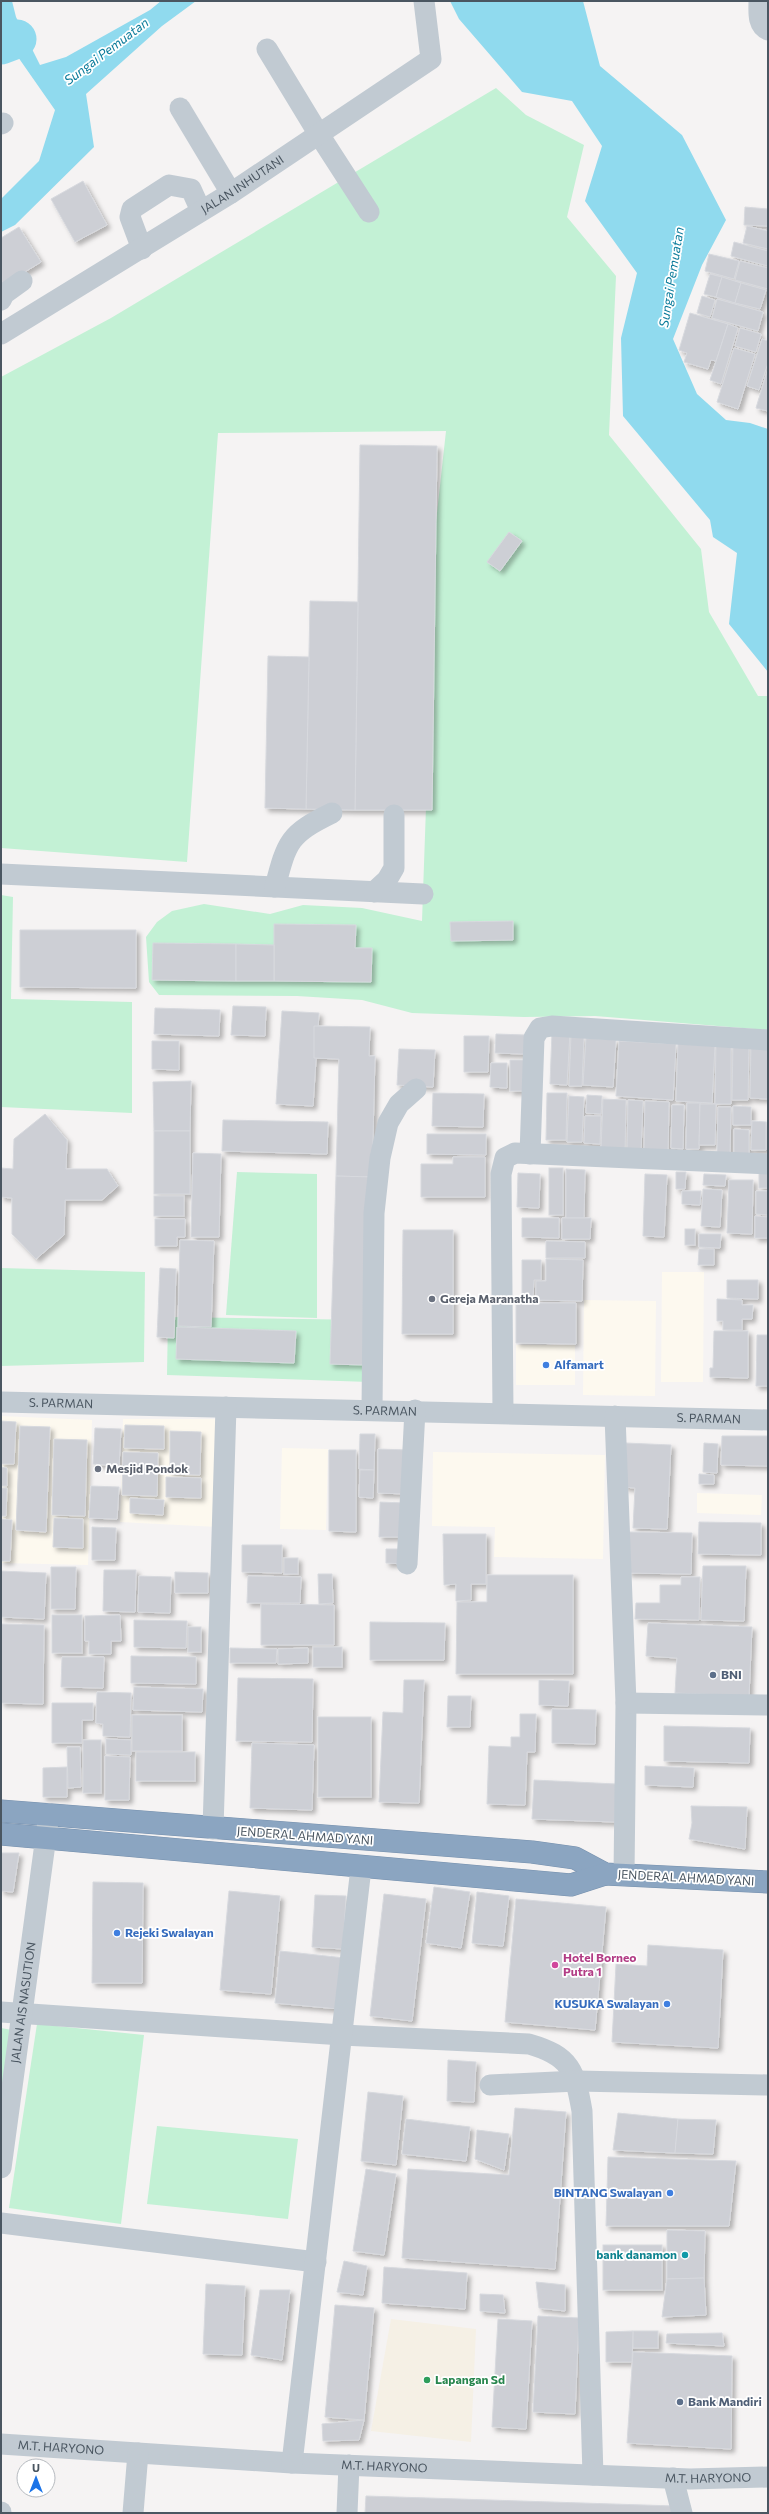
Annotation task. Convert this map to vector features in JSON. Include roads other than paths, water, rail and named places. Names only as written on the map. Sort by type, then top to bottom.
[{"type":"highway","name":"JENDERAL AHMAD YANI","points":[[1,1811],[212,1829],[532,1852],[575,1858],[615,1874]]},
{"type":"highway","name":"JENDERAL AHMAD YANI","points":[[1,1834],[46,1837],[361,1868],[571,1885],[615,1874],[768,1882]]},
{"type":"street","name":"JALAN INHUTANI","points":[[3,329],[142,249],[231,193],[431,58],[424,1]]},
{"type":"street","points":[[759,1],[760,20],[764,28],[768,30]]},
{"type":"street","points":[[267,49],[318,133],[370,212]]},
{"type":"street","points":[[180,108],[231,193]]},
{"type":"street","points":[[142,249],[130,217],[132,209],[168,185],[191,189],[201,211]]},
{"type":"street","points":[[1,300],[4,294],[22,281]]},
{"type":"street","points":[[275,887],[284,853],[292,840],[305,826],[332,813]]},
{"type":"street","points":[[374,892],[387,880],[394,868],[394,815]]},
{"type":"street","points":[[1,874],[423,894]]},
{"type":"street","points":[[530,1154],[534,1038],[540,1028],[552,1026],[768,1040]]},
{"type":"street","points":[[372,1410],[374,1213],[380,1158],[388,1123],[400,1104],[416,1089]]},
{"type":"street","points":[[503,1412],[502,1163],[511,1154],[768,1164]]},
{"type":"street","name":"S. PARMAN","points":[[1,1402],[503,1412],[768,1420]]},
{"type":"street","points":[[212,1829],[226,1407]]},
{"type":"street","points":[[407,1564],[415,1410]]},
{"type":"street","points":[[615,1416],[626,1703],[615,1874]]},
{"type":"street","points":[[626,1703],[768,1705]]},
{"type":"street","name":"JALAN AIS NASUTION","points":[[1,2168],[49,1814]]},
{"type":"street","points":[[292,2463],[361,1868]]},
{"type":"street","points":[[1,2012],[342,2035],[529,2044],[551,2050],[564,2060],[577,2081],[582,2111],[592,2475]]},
{"type":"street","points":[[490,2085],[577,2081],[768,2085]]},
{"type":"street","points":[[1,2223],[316,2262]]},
{"type":"street","name":"M.T. HARYONO","points":[[1,2444],[292,2463],[719,2480],[768,2477]]},
{"type":"street","points":[[133,2513],[138,2453]]},
{"type":"street","points":[[347,2513],[349,2465]]},
{"type":"street","points":[[673,2478],[682,2513]]},
{"type":"water","points":[[1,1],[12,1],[16,17],[40,65],[66,57],[150,10],[161,1],[196,1],[162,26],[86,94],[94,147],[15,225],[1,232],[1,199],[39,161],[55,110],[11,47],[1,27]]},
{"type":"water","points":[[450,1],[583,1],[600,66],[682,135],[726,220],[702,265],[673,339],[697,394],[726,420],[750,423],[768,429],[768,672],[729,624],[737,553],[713,537],[710,520],[623,416],[621,338],[637,273],[585,201],[602,146],[572,101],[522,92],[459,19]]},
{"type":"waterway","name":"Sungai Pemuatan","points":[[1,45],[17,39]]},
{"type":"place","name":"Gereja Maranatha","points":[[432,1299]]},
{"type":"place","name":"Alfamart","points":[[546,1365]]},
{"type":"place","name":"Mesjid Pondok","points":[[98,1469]]},
{"type":"place","name":"BNI","points":[[713,1675]]},
{"type":"place","name":"Rejeki Swalayan","points":[[117,1933]]},
{"type":"place","name":"Hotel Borneo Putra 1","points":[[555,1965]]},
{"type":"place","name":"KUSUKA Swalayan","points":[[667,2004]]},
{"type":"place","name":"BINTANG Swalayan","points":[[670,2193]]},
{"type":"place","name":"bank danamon","points":[[685,2255]]},
{"type":"place","name":"Lapangan Sd","points":[[427,2380]]},
{"type":"place","name":"Bank Mandiri","points":[[680,2402]]}]
